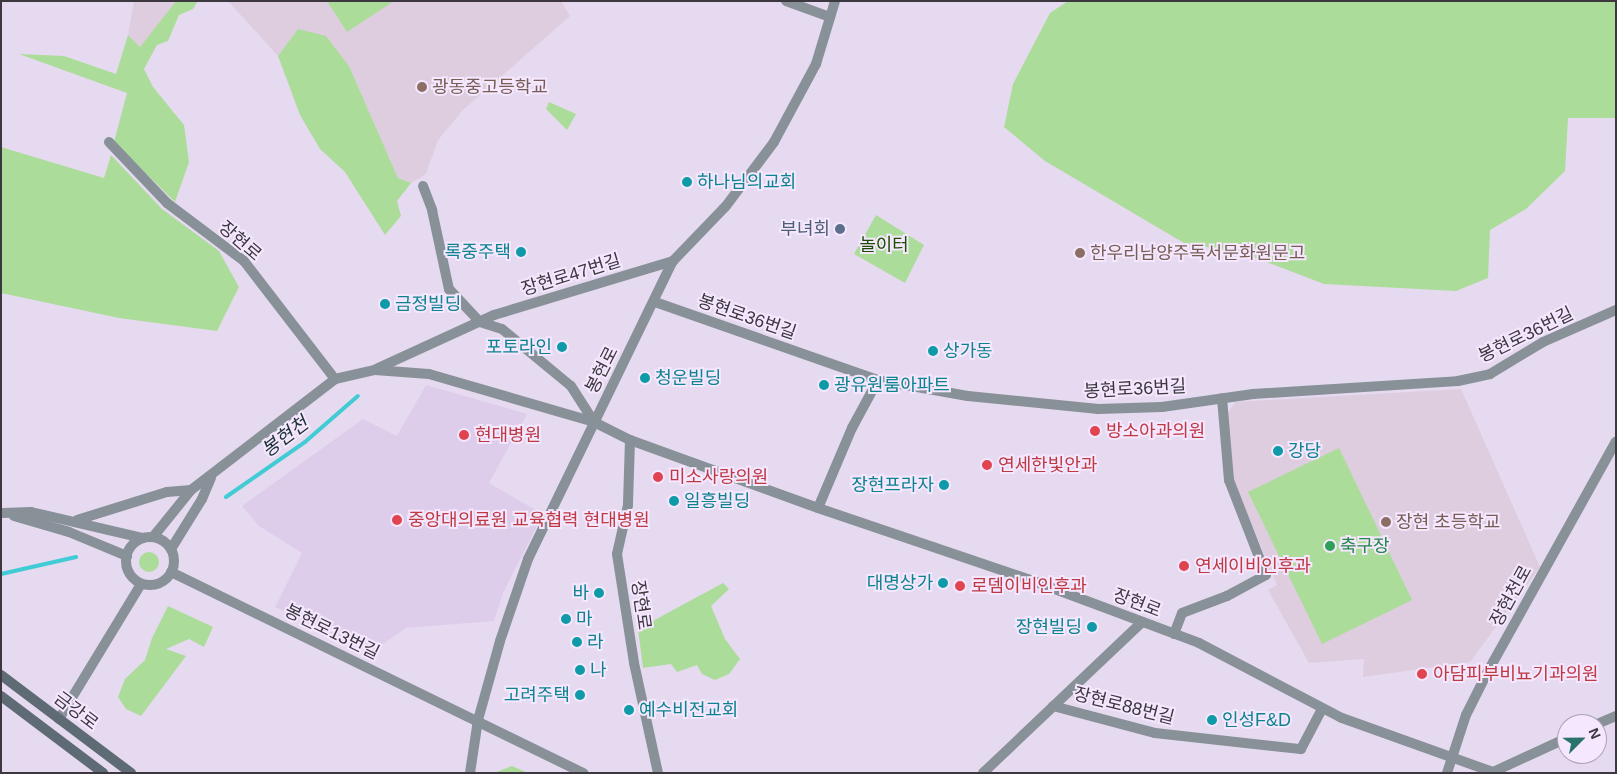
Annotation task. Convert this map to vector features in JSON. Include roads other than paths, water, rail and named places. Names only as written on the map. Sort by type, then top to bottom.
[{"type":"main road","name":"금강로","points":[[1,675],[130,773]]},
{"type":"main road","name":"금강로","points":[[1,696],[104,773]]},
{"type":"street","points":[[786,1],[830,17]]},
{"type":"street","name":"봉현로","points":[[470,773],[478,720],[500,641],[528,559],[594,422],[655,302],[673,261],[726,206],[774,142],[816,64],[835,1]]},
{"type":"street","name":"장현로","points":[[109,142],[166,203],[244,261],[335,378]]},
{"type":"street","points":[[423,186],[432,210],[450,289],[480,322],[502,330],[571,386],[594,422]]},
{"type":"street","name":"장현로47번길","points":[[375,370],[480,322],[673,261]]},
{"type":"street","name":"봉현로36번길","points":[[655,302],[878,380],[968,396],[1061,408],[1162,407],[1222,398],[1458,381],[1490,374],[1544,342],[1616,310]]},
{"type":"street","name":"장현로","points":[[191,490],[211,478],[335,378],[375,370],[429,374],[594,422],[630,440],[818,508],[1036,582],[1199,643],[1322,709],[1494,772]]},
{"type":"street","points":[[818,508],[854,425],[878,380]]},
{"type":"street","points":[[1174,634],[1182,613],[1227,596],[1266,575],[1229,480],[1222,398]]},
{"type":"street","name":"장현로","points":[[630,440],[628,505],[617,554],[634,663],[658,773]]},
{"type":"street","name":"장현천로","points":[[1447,773],[1455,757],[1466,715],[1487,673],[1616,441]]},
{"type":"street","points":[[191,490],[148,538],[130,547],[126,556],[131,576],[142,584],[160,583],[171,572],[174,565],[171,549],[202,499],[211,478]]},
{"type":"street","points":[[75,520],[167,492],[191,490]]},
{"type":"street","points":[[2,512],[31,512],[75,520],[148,538],[171,549]]},
{"type":"street","points":[[2,512],[70,532],[126,556]]},
{"type":"street","name":"봉현로13번길","points":[[171,572],[584,773]]},
{"type":"street","points":[[59,719],[142,584]]},
{"type":"street","name":"장현로88번길","points":[[983,773],[1142,622]]},
{"type":"street","name":"장현로88번길","points":[[1053,706],[1155,733],[1301,749],[1322,709]]},
{"type":"street","points":[[1494,772],[1557,743]]},
{"type":"waterway","name":"봉현천","points":[[226,497],[305,442],[358,396]]},
{"type":"waterway","name":"봉현천","points":[[1,574],[76,557]]},
{"type":"place","name":"광동중고등학교","points":[[422,87]]},
{"type":"place","name":"하나님의교회","points":[[687,182]]},
{"type":"place","name":"부녀회","points":[[840,229]]},
{"type":"place","name":"록중주택","points":[[521,252]]},
{"type":"place","name":"한우리남양주독서문화원문고","points":[[1080,253]]},
{"type":"place","name":"금정빌딩","points":[[385,304]]},
{"type":"place","name":"포토라인","points":[[562,347]]},
{"type":"place","name":"상가동","points":[[933,351]]},
{"type":"place","name":"청운빌딩","points":[[645,378]]},
{"type":"place","name":"광유원룸아파트","points":[[824,385]]},
{"type":"place","name":"방소아과의원","points":[[1095,431]]},
{"type":"place","name":"현대병원","points":[[464,435]]},
{"type":"place","name":"강당","points":[[1278,451]]},
{"type":"place","name":"연세한빛안과","points":[[987,465]]},
{"type":"place","name":"미소사랑의원","points":[[658,477]]},
{"type":"place","name":"장현프라자","points":[[944,485]]},
{"type":"place","name":"일흥빌딩","points":[[674,501]]},
{"type":"place","name":"중앙대의료원 교육협력 현대병원","points":[[397,520]]},
{"type":"place","name":"장현 초등학교","points":[[1386,522]]},
{"type":"place","name":"축구장","points":[[1330,546]]},
{"type":"place","name":"연세이비인후과","points":[[1184,566]]},
{"type":"place","name":"대명상가","points":[[943,583]]},
{"type":"place","name":"로뎀이비인후과","points":[[960,586]]},
{"type":"place","name":"바","points":[[599,593]]},
{"type":"place","name":"마","points":[[566,619]]},
{"type":"place","name":"장현빌딩","points":[[1092,627]]},
{"type":"place","name":"라","points":[[577,642]]},
{"type":"place","name":"나","points":[[580,670]]},
{"type":"place","name":"아담피부비뇨기과의원","points":[[1422,674]]},
{"type":"place","name":"고려주택","points":[[580,695]]},
{"type":"place","name":"예수비전교회","points":[[629,710]]},
{"type":"place","name":"인성F&D","points":[[1212,720]]},
{"type":"park label","name":"놀이터","points":[[884,245]]}]
